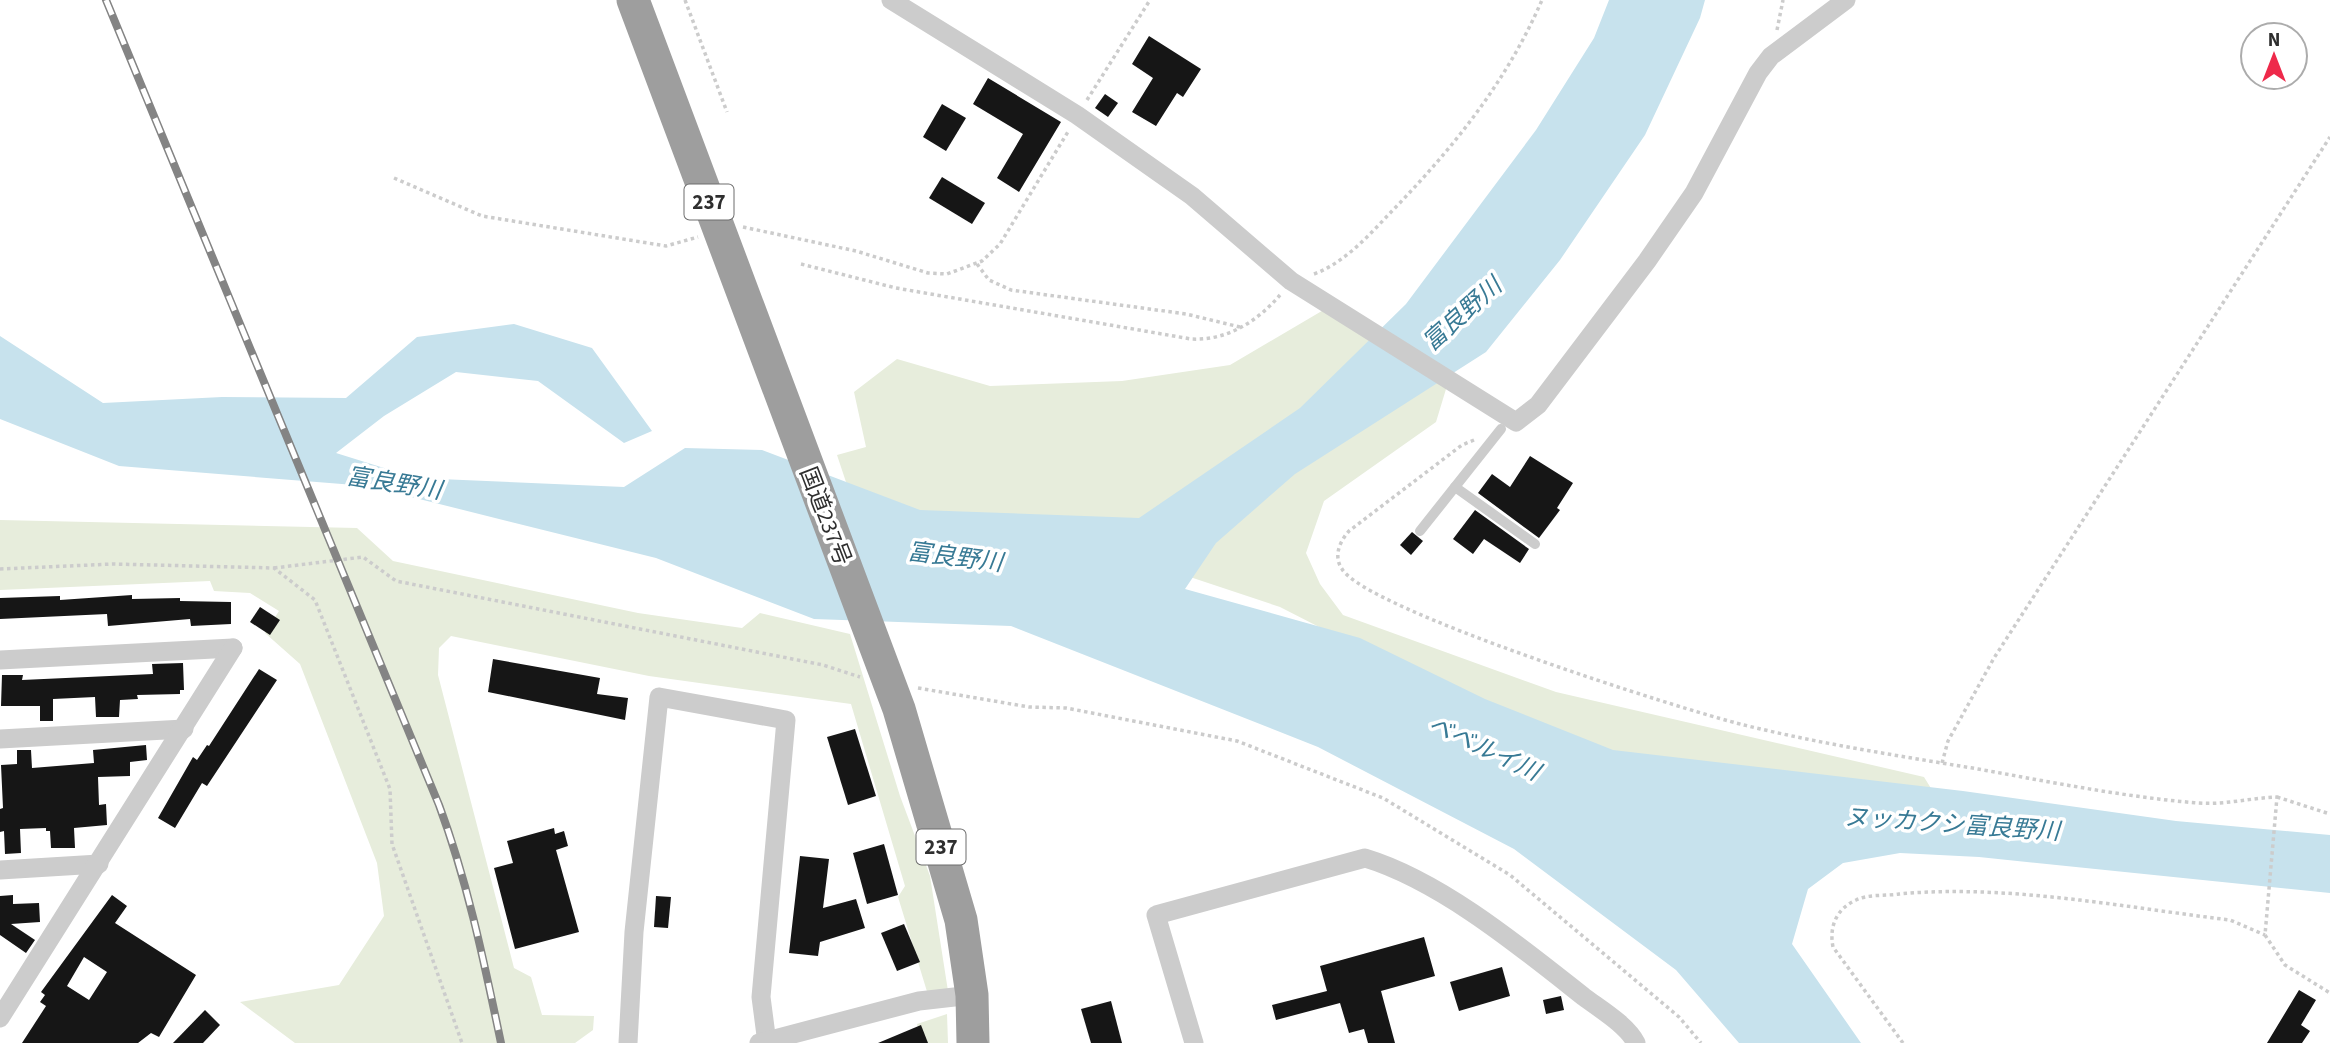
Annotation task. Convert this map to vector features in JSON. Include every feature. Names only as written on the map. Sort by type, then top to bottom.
[{"type":"highway","name":"国道237号","points":[[634,0],[784,404],[875,669],[946,862],[961,920],[972,995],[973,1043]]},
{"type":"street","points":[[891,0],[1077,116],[1192,196],[1296,284],[1501,421],[1516,422],[1538,405],[1647,261],[1694,193],[1765,65],[1786,44],[1846,0]]},
{"type":"street","points":[[0,660],[233,648],[99,864],[3,1009]]},
{"type":"street","points":[[628,1043],[634,932],[659,697],[786,720],[761,997],[764,1042],[919,1001],[972,995]]},
{"type":"street","points":[[0,739],[184,729]]},
{"type":"street","points":[[1194,1043],[1156,915],[1365,858],[1392,867],[1515,941],[1606,1014],[1636,1043]]},
{"type":"street","points":[[0,870],[99,864]]},
{"type":"lane","points":[[1420,531],[1501,421]]},
{"type":"lane","points":[[1455,487],[1535,544]]},
{"type":"path","points":[[685,0],[727,112]]},
{"type":"path","points":[[394,178],[482,216],[666,246],[741,226],[856,251],[928,274],[947,274],[976,264],[1000,244],[1150,0]]},
{"type":"path","points":[[801,264],[896,288],[1191,339],[1219,339],[1267,309],[1296,284],[1335,264],[1367,237],[1446,155],[1494,91],[1542,0]]},
{"type":"path","points":[[1942,763],[1948,741],[1994,658],[2330,137]]},
{"type":"path","points":[[976,264],[989,280],[1011,290],[1186,314],[1240,327]]},
{"type":"path","points":[[1501,421],[1462,445],[1361,520],[1341,540],[1338,559],[1342,569],[1369,588],[1448,626],[1681,708],[1815,741],[2090,788],[2198,803],[2277,797],[2330,814]]},
{"type":"path","points":[[0,569],[113,564],[274,568],[362,557],[396,581],[823,665],[875,669]]},
{"type":"path","points":[[274,568],[315,600],[331,637],[390,789],[392,844],[462,1043]]},
{"type":"path","points":[[916,687],[1029,707],[1066,708],[1237,741],[1383,798],[1510,875],[1679,1017],[1701,1043]]},
{"type":"path","points":[[2265,935],[2277,797]]},
{"type":"path","points":[[1903,1043],[1833,947],[1830,933],[1835,920],[1844,906],[1860,898],[1914,893],[1997,894],[2230,920],[2265,935],[2285,965],[2330,993]]},
{"type":"green space","points":[[1332,305],[1453,366],[1436,422],[1324,501],[1306,553],[1320,584],[1343,615],[1556,692],[1924,777],[1937,798],[1660,782],[1499,719],[1280,607],[1187,576],[875,502],[846,482],[837,455],[866,447],[854,392],[897,359],[990,386],[1122,381],[1230,365]]},
{"type":"green space","points":[[0,520],[357,528],[393,561],[638,613],[742,628],[760,613],[850,634],[900,796],[930,876],[948,991],[929,998],[898,897],[905,886],[851,704],[649,676],[451,636],[439,648],[438,675],[514,968],[531,977],[542,1015],[594,1016],[593,1030],[575,1043],[295,1043],[240,1002],[339,985],[384,916],[377,863],[300,664],[265,633],[279,611],[250,593],[214,591],[210,581],[0,590]]},
{"type":"green space","points":[[947,1014],[948,1043],[922,1043],[917,1024]]},
{"type":"water","points":[[1609,0],[1705,0],[1700,18],[1645,135],[1560,260],[1486,352],[1295,474],[1216,543],[1185,589],[1360,638],[1485,699],[1613,750],[1963,791],[2176,821],[2330,835],[2330,893],[1979,857],[1900,853],[1843,863],[1808,889],[1792,944],[1861,1043],[1739,1043],[1676,970],[1514,849],[1318,747],[1011,626],[814,619],[656,558],[367,486],[119,466],[0,419],[0,336],[103,403],[222,397],[346,398],[417,337],[514,324],[592,348],[652,431],[624,443],[538,381],[456,372],[384,416],[336,453],[416,478],[624,487],[685,448],[762,450],[920,510],[1139,518],[1300,408],[1406,304],[1536,130],[1594,38]]},
{"type":"building","points":[[1149,36],[1201,69],[1183,97],[1177,93],[1156,126],[1132,112],[1153,78],[1132,64]]},
{"type":"building","points":[[988,78],[1061,122],[1019,192],[997,178],[1023,134],[973,104]]},
{"type":"building","points":[[1105,94],[1118,103],[1108,117],[1095,108]]},
{"type":"building","points":[[942,104],[966,118],[946,151],[923,137]]},
{"type":"building","points":[[942,177],[985,203],[972,224],[929,198]]},
{"type":"building","points":[[1530,456],[1573,483],[1557,508],[1560,510],[1539,538],[1478,493],[1492,474],[1510,487]]},
{"type":"building","points":[[1475,510],[1529,549],[1520,563],[1484,539],[1473,554],[1453,539]]},
{"type":"building","points":[[1412,532],[1423,541],[1411,555],[1400,545]]},
{"type":"building","points":[[132,595],[132,599],[180,598],[180,601],[231,602],[231,624],[191,626],[190,619],[108,626],[107,614],[0,619],[0,598],[60,596],[60,600]]},
{"type":"building","points":[[260,607],[280,620],[270,635],[250,622]]},
{"type":"building","points":[[493,659],[600,678],[597,694],[628,698],[625,720],[488,692]]},
{"type":"building","points":[[183,663],[184,690],[180,690],[180,694],[137,695],[138,699],[120,700],[119,717],[96,717],[95,697],[53,699],[53,721],[40,721],[40,706],[1,706],[2,675],[23,675],[22,680],[153,674],[152,664]]},
{"type":"building","points":[[259,669],[277,680],[207,786],[202,783],[175,828],[158,818],[193,757],[197,760],[207,745],[209,746]]},
{"type":"building","points":[[855,729],[876,796],[848,805],[827,737]]},
{"type":"building","points":[[146,745],[147,760],[130,762],[130,776],[98,777],[99,805],[106,804],[107,825],[74,828],[75,848],[51,848],[50,831],[46,831],[46,828],[20,829],[21,853],[5,854],[4,831],[0,832],[0,809],[3,808],[1,765],[17,764],[17,750],[31,750],[32,768],[94,763],[93,750]]},
{"type":"building","points":[[554,828],[555,834],[564,831],[568,846],[556,850],[579,932],[515,949],[494,868],[513,863],[507,841]]},
{"type":"building","points":[[884,844],[898,895],[867,904],[853,853]]},
{"type":"building","points":[[800,856],[829,859],[823,908],[856,899],[865,928],[820,942],[818,956],[789,953]]},
{"type":"building","points":[[13,895],[13,904],[39,903],[40,922],[11,924],[35,940],[26,953],[0,935],[0,896]]},
{"type":"building","points":[[112,895],[127,906],[115,923],[196,975],[159,1037],[151,1033],[138,1043],[22,1043],[46,1006],[40,1002],[45,995],[41,992]],"holes":[[[84,957],[107,972],[89,1000],[67,986]]]},
{"type":"building","points":[[656,896],[671,897],[668,928],[654,927]]},
{"type":"building","points":[[904,924],[920,962],[897,971],[881,933]]},
{"type":"building","points":[[1424,937],[1435,976],[1381,991],[1395,1043],[1368,1043],[1364,1029],[1349,1033],[1340,1003],[1276,1020],[1272,1005],[1327,991],[1320,966]]},
{"type":"building","points":[[1502,967],[1510,996],[1459,1011],[1450,982]]},
{"type":"building","points":[[2299,990],[2316,1000],[2301,1025],[2310,1031],[2302,1043],[2267,1043]]},
{"type":"building","points":[[1561,996],[1564,1010],[1546,1014],[1543,1000]]},
{"type":"building","points":[[1111,1001],[1122,1043],[1091,1043],[1081,1009]]},
{"type":"building","points":[[205,1010],[220,1025],[203,1043],[173,1043]]},
{"type":"building","points":[[921,1025],[928,1043],[878,1043]]},
{"type":"railway","points":[[106,0],[439,805],[467,893],[501,1043]]},
{"type":"water label","name":"富良野川","points":[[1462,314]]},
{"type":"water label","name":"富良野川","points":[[394,483]]},
{"type":"water label","name":"富良野川","points":[[955,557]]},
{"type":"water label","name":"ベベルイ川","points":[[1484,748]]},
{"type":"water label","name":"ヌッカクシ富良野川","points":[[1952,824]]}]
